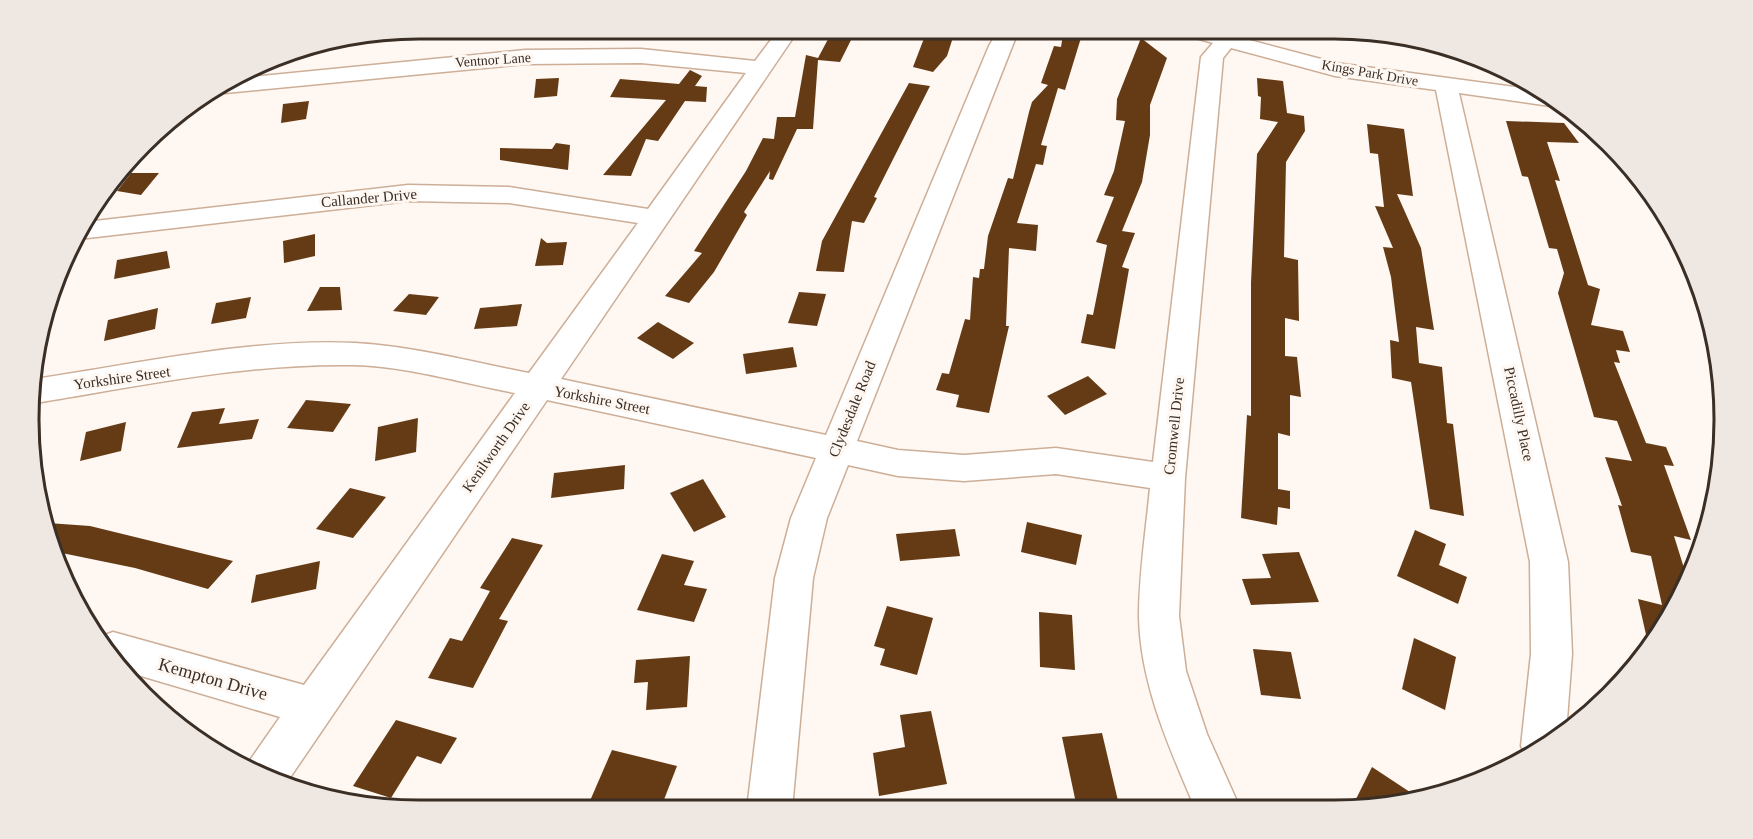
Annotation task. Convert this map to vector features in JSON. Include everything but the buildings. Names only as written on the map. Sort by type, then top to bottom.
[{"type":"street","name":"Kenilworth Drive","points":[[270,769],[781,39]]},
{"type":"street","name":"Clydesdale Road","points":[[770,800],[794,578],[809,518],[1004,39]]},
{"type":"street","name":"Kings Park Drive","points":[[1223,39],[1335,69],[1536,97]]},
{"type":"street","name":"Cromwell Drive","points":[[1214,800],[1187,738],[1166,671],[1161,642],[1161,565],[1212,57],[1226,40]]},
{"type":"street","name":"Ventnor Lane","points":[[239,85],[525,57],[640,56],[761,68]]},
{"type":"street","name":"Piccadilly Place","points":[[1446,86],[1549,562],[1553,647],[1552,692],[1545,736]]},
{"type":"street","name":"Callander Drive","points":[[89,230],[355,198],[432,193],[509,195],[655,218]]},
{"type":"street","name":"Yorkshire Street","points":[[40,390],[265,356],[321,353],[402,360],[836,450],[938,468],[1056,461],[1090,464],[1168,478]]},
{"type":"street","name":"Kempton Drive","points":[[118,652],[313,707]]}]
